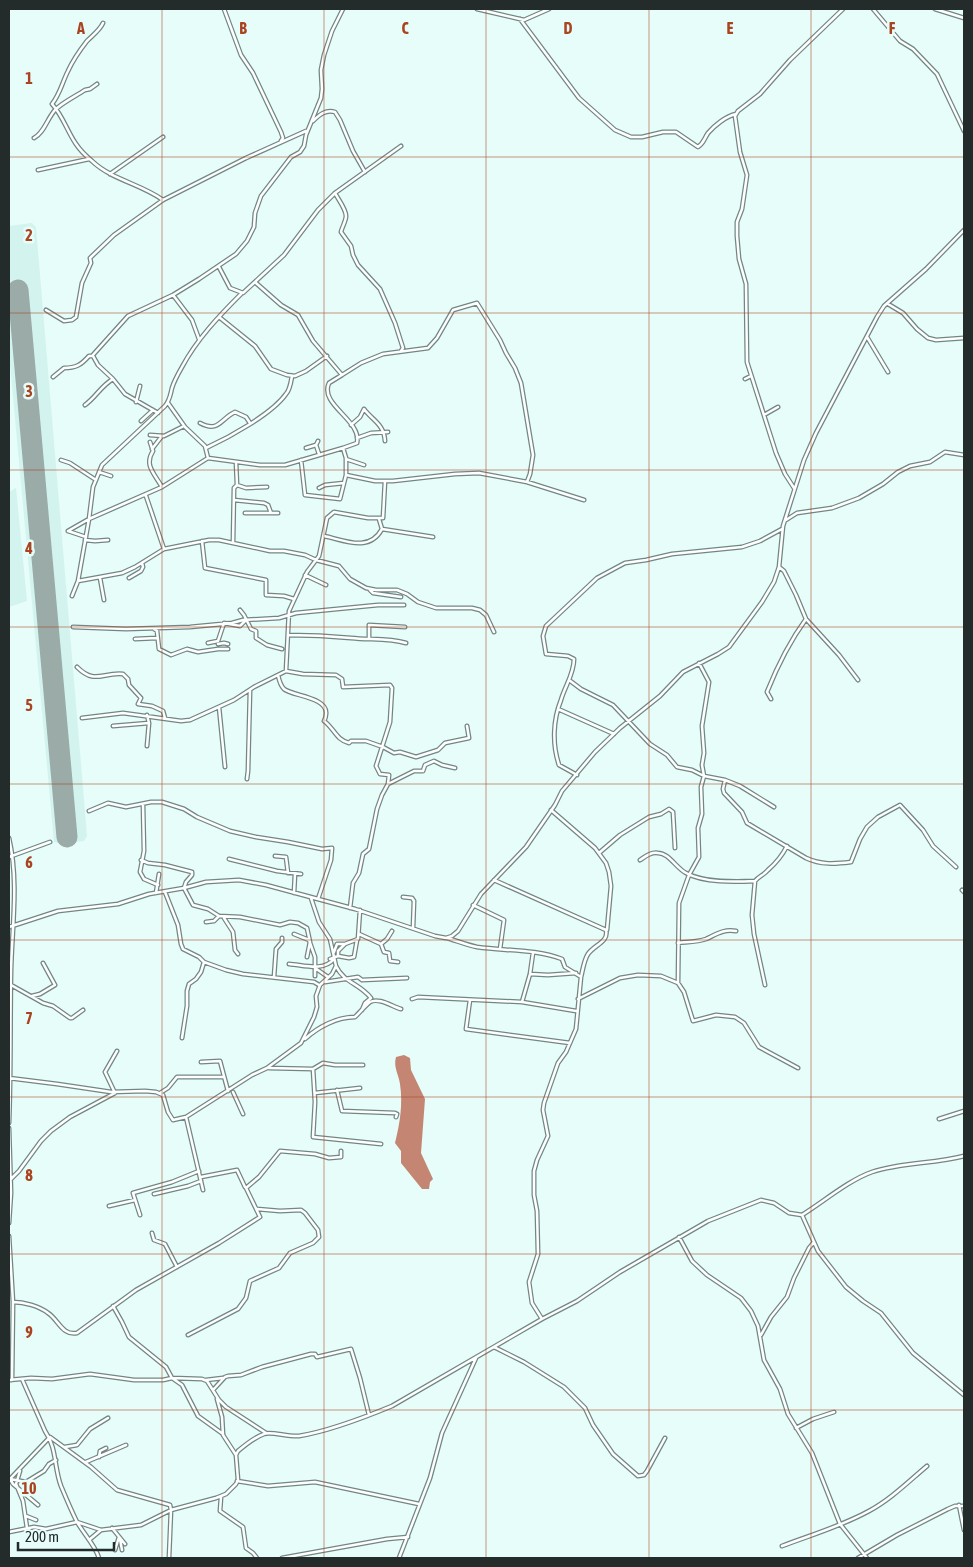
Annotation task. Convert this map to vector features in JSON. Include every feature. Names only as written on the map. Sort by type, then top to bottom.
[{"type":"street","points":[[224,9],[241,55],[253,73],[281,132],[283,138],[281,142]]},
{"type":"street","points":[[53,378],[64,368],[80,366],[89,356],[92,356],[128,316],[173,295],[219,267],[242,248],[254,227],[254,213],[261,196],[291,157],[303,149],[322,93],[321,73],[324,55],[332,31],[343,9]]},
{"type":"street","points":[[478,9],[520,19],[532,17],[549,9]]},
{"type":"street","points":[[520,19],[579,98],[615,130],[636,137],[663,132],[676,132],[698,147],[720,123],[736,114],[760,94],[786,65],[843,9]]},
{"type":"street","points":[[873,9],[900,41],[913,49],[938,74],[964,131]]},
{"type":"street","points":[[935,9],[964,18]]},
{"type":"street","points":[[103,23],[81,49],[58,96],[52,104],[67,125],[75,143],[89,159],[128,184],[152,192],[163,200]]},
{"type":"street","points":[[34,138],[40,135],[44,124],[56,109],[97,84]]},
{"type":"street","points":[[312,122],[319,115],[331,111],[335,112],[365,172]]},
{"type":"street","points":[[736,114],[735,124],[740,152],[747,175],[742,209],[737,222],[736,236],[739,259],[746,284],[747,362],[779,460],[794,489]]},
{"type":"street","points":[[46,310],[64,320],[69,321],[74,318],[77,314],[82,283],[91,263],[90,258],[114,235],[163,200],[308,130]]},
{"type":"street","points":[[110,174],[163,137]]},
{"type":"street","points":[[72,596],[78,581],[93,487],[99,472],[108,458],[168,403],[176,378],[199,341],[241,294],[256,283],[284,255],[318,210],[335,193],[401,146]]},
{"type":"street","points":[[38,170],[89,159]]},
{"type":"street","points":[[335,193],[346,213],[341,232],[351,246],[358,266],[380,289],[396,322],[403,348],[401,351]]},
{"type":"street","points":[[446,938],[458,931],[484,890],[526,847],[562,791],[594,752],[660,696],[683,672],[729,647],[762,602],[774,582],[779,567],[784,521],[813,439],[877,317],[964,230]]},
{"type":"street","points":[[219,267],[230,288],[241,294]]},
{"type":"street","points":[[256,283],[281,305],[298,315],[312,341],[342,375]]},
{"type":"street","points":[[173,295],[192,320],[199,341]]},
{"type":"street","points":[[108,540],[95,541],[68,531],[89,519],[162,487],[208,458],[260,465],[285,465],[357,443],[357,438],[351,425],[330,400],[327,392],[329,383],[376,356],[428,348],[437,338],[453,310],[478,303],[500,340],[521,383],[533,455],[527,482]]},
{"type":"street","points":[[888,304],[903,313],[917,330],[928,338],[936,340],[964,338]]},
{"type":"street","points":[[219,317],[256,346],[271,369],[292,376],[306,371],[327,356]]},
{"type":"street","points":[[867,337],[888,372]]},
{"type":"street","points":[[92,356],[98,365],[114,379],[125,394],[158,413]]},
{"type":"street","points":[[206,448],[250,424],[264,414],[286,394],[292,376]]},
{"type":"street","points":[[745,379],[751,376]]},
{"type":"street","points":[[86,405],[93,399],[95,394],[114,379]]},
{"type":"street","points":[[136,402],[140,386]]},
{"type":"street","points":[[168,403],[184,426],[206,448],[208,458]]},
{"type":"street","points":[[764,415],[778,407]]},
{"type":"street","points":[[351,425],[360,417],[364,409],[370,417],[378,422],[385,441]]},
{"type":"street","points":[[141,420],[154,410]]},
{"type":"street","points":[[200,423],[207,427],[218,426],[229,414],[235,412],[246,417],[250,424]]},
{"type":"street","points":[[162,487],[148,463],[152,449],[162,436],[184,426]]},
{"type":"street","points":[[357,438],[371,433],[388,432]]},
{"type":"street","points":[[150,435],[162,436]]},
{"type":"street","points":[[318,440],[316,445],[320,454]]},
{"type":"street","points":[[150,442],[152,449]]},
{"type":"street","points":[[306,448],[316,445]]},
{"type":"street","points":[[301,460],[306,495],[340,499],[346,475],[346,458],[343,448]]},
{"type":"street","points":[[784,521],[797,513],[832,508],[859,498],[904,469],[930,462],[945,452],[964,455]]},
{"type":"street","points":[[346,458],[364,465]]},
{"type":"street","points":[[62,460],[96,480]]},
{"type":"street","points":[[233,543],[234,488],[237,485],[236,462]]},
{"type":"street","points":[[99,472],[111,476]]},
{"type":"street","points":[[346,475],[375,481],[385,481],[474,473],[527,482],[584,500]]},
{"type":"street","points":[[286,671],[288,614],[306,575],[319,556],[327,518],[334,512],[383,518],[385,481]]},
{"type":"street","points":[[319,488],[326,485],[344,483]]},
{"type":"street","points":[[237,485],[246,488],[267,487]]},
{"type":"street","points":[[146,495],[164,549]]},
{"type":"street","points":[[234,500],[264,503],[268,505],[271,513]]},
{"type":"street","points":[[245,513],[278,513]]},
{"type":"street","points":[[324,536],[355,543],[369,543],[378,536],[382,529],[379,519]]},
{"type":"street","points":[[382,529],[433,537]]},
{"type":"street","points":[[577,775],[559,765],[554,727],[574,659],[568,656],[546,654],[543,639],[544,628],[597,578],[630,561],[646,560],[672,554],[742,547],[760,541],[782,529]]},
{"type":"street","points":[[78,581],[122,573],[164,549],[212,540],[270,551],[305,555],[339,566],[350,579],[373,593],[401,597]]},
{"type":"street","points":[[202,541],[205,568],[266,580],[266,594],[294,598]]},
{"type":"street","points":[[129,578],[141,571],[142,562]]},
{"type":"street","points":[[779,567],[784,571],[796,594],[806,619],[839,655],[858,680]]},
{"type":"street","points":[[306,575],[326,585]]},
{"type":"street","points":[[100,578],[104,600]]},
{"type":"street","points":[[369,589],[397,590],[418,602],[436,608],[472,608],[480,610],[486,615],[494,632]]},
{"type":"street","points":[[73,627],[151,629],[279,618],[288,614],[367,606],[404,605]]},
{"type":"street","points":[[240,610],[251,629],[256,630],[256,638],[266,645],[282,649]]},
{"type":"street","points":[[771,699],[767,692],[798,629],[806,619]]},
{"type":"street","points":[[224,623],[240,626],[246,620]]},
{"type":"street","points":[[218,645],[224,623]]},
{"type":"street","points":[[369,638],[369,625],[404,627]]},
{"type":"street","points":[[151,629],[156,630],[159,649],[171,655],[187,649],[198,652],[224,643],[228,644]]},
{"type":"street","points":[[288,635],[326,635],[389,639],[406,643]]},
{"type":"street","points":[[135,639],[157,638]]},
{"type":"street","points":[[208,643],[228,649]]},
{"type":"street","points":[[699,663],[709,682],[702,726],[704,753],[702,765],[704,776],[701,787],[702,814],[698,835],[700,854],[688,875],[679,903],[678,983],[689,1004],[693,1021],[716,1015],[739,1019],[747,1027],[759,1047],[798,1068]]},
{"type":"street","points":[[77,667],[85,675],[93,677],[112,673],[123,674],[128,679],[129,686],[141,698],[138,704],[152,706],[163,711],[165,718]]},
{"type":"street","points":[[82,718],[123,713],[181,721],[190,720],[219,707],[286,671],[340,676],[343,686],[346,687],[390,685],[392,688],[390,722],[376,766],[380,774],[389,775],[388,784],[377,809],[369,849],[363,854],[359,873],[353,883],[350,908]]},
{"type":"street","points":[[278,674],[282,687],[286,691],[313,699],[325,709],[324,721],[343,742],[366,741],[394,753],[400,752],[416,757],[438,750],[444,743],[468,738],[467,726]]},
{"type":"street","points":[[569,680],[581,689],[613,705],[650,744],[666,755],[677,767],[689,769],[704,776],[726,780],[740,786],[774,807]]},
{"type":"street","points":[[247,778],[250,690]]},
{"type":"street","points":[[219,707],[225,767]]},
{"type":"street","points":[[558,709],[614,734]]},
{"type":"street","points":[[147,716],[149,723],[147,746]]},
{"type":"street","points":[[113,726],[149,723]]},
{"type":"street","points":[[388,784],[414,771],[423,771],[425,765],[434,761],[455,768]]},
{"type":"street","points":[[726,780],[723,789],[724,793],[742,812],[747,823],[803,857],[817,863],[851,862],[867,827],[878,817],[900,805],[923,830],[933,846],[956,867]]},
{"type":"street","points":[[89,811],[108,803],[126,807],[156,802],[170,804],[184,809],[216,826],[256,837],[322,849],[332,849],[331,860],[318,899]]},
{"type":"street","points":[[143,804],[144,851],[140,872],[150,882],[158,884]]},
{"type":"street","points":[[600,853],[620,835],[649,817],[661,814],[669,809],[673,812],[675,848]]},
{"type":"street","points":[[542,1319],[532,1303],[529,1288],[530,1277],[538,1254],[534,1171],[536,1160],[548,1136],[543,1110],[544,1103],[558,1063],[576,1029],[576,1011],[581,977],[587,955],[604,940],[607,931],[611,880],[606,863],[600,853],[551,810]]},
{"type":"street","points":[[9,838],[14,926],[11,985],[9,1124]]},
{"type":"street","points":[[11,856],[50,842]]},
{"type":"street","points":[[765,984],[754,934],[752,915],[755,881],[768,871],[787,846]]},
{"type":"street","points":[[640,860],[652,853],[660,852],[688,875],[705,879],[755,881]]},
{"type":"street","points":[[275,856],[286,857],[288,873]]},
{"type":"street","points":[[229,859],[288,873],[301,874]]},
{"type":"street","points":[[142,860],[148,863],[192,872],[184,888],[193,905],[208,909],[221,916],[234,932],[235,950],[238,954]]},
{"type":"street","points":[[156,893],[159,874]]},
{"type":"street","points":[[294,893],[296,874]]},
{"type":"street","points":[[9,927],[58,911],[118,904],[139,897],[206,882],[239,880],[266,885],[360,910],[472,946],[550,954],[562,959],[565,967],[581,977]]},
{"type":"street","points":[[494,880],[607,931]]},
{"type":"street","points":[[165,892],[178,925],[180,944],[183,949],[199,957],[204,962],[234,972],[314,982],[320,985]]},
{"type":"street","points":[[403,897],[412,898],[414,901],[413,928]]},
{"type":"street","points":[[310,898],[319,922],[330,940],[334,952]]},
{"type":"street","points":[[473,905],[504,920],[500,949]]},
{"type":"street","points":[[332,958],[338,956],[354,957],[359,934],[360,910]]},
{"type":"street","points":[[206,922],[214,921],[221,916],[240,917],[280,925],[290,922],[298,923],[307,928],[316,957],[315,976]]},
{"type":"street","points":[[678,943],[703,940],[728,930],[736,931]]},
{"type":"street","points":[[381,944],[392,931]]},
{"type":"street","points":[[294,934],[310,942]]},
{"type":"street","points":[[359,934],[381,944],[384,952],[389,953],[390,961],[398,962]]},
{"type":"street","points":[[274,977],[276,949],[282,942],[282,938]]},
{"type":"street","points":[[289,964],[314,967],[330,964],[337,944],[345,944],[358,939]]},
{"type":"street","points":[[307,957],[310,942]]},
{"type":"street","points":[[338,956],[338,951],[345,944]]},
{"type":"street","points":[[522,1002],[530,974],[533,952]]},
{"type":"street","points":[[332,958],[345,979],[361,987],[371,998],[365,1003],[360,1012]]},
{"type":"street","points":[[182,1038],[187,1006],[187,990],[189,984],[201,972],[204,962]]},
{"type":"street","points":[[31,996],[40,994],[55,985],[43,963]]},
{"type":"street","points":[[325,982],[336,966]]},
{"type":"street","points":[[314,967],[328,977]]},
{"type":"street","points":[[530,974],[576,973]]},
{"type":"street","points":[[578,998],[620,978],[633,976],[661,976],[678,983]]},
{"type":"street","points":[[304,1039],[317,1007],[316,996],[320,985],[325,982],[358,977],[362,980],[407,978]]},
{"type":"street","points":[[11,985],[43,1003],[53,1006],[71,1018],[83,1010]]},
{"type":"street","points":[[412,999],[522,1002],[576,1011]]},
{"type":"street","points":[[470,1000],[466,1029],[570,1043]]},
{"type":"street","points":[[160,1093],[166,1101],[168,1112],[173,1120],[186,1117],[252,1075],[267,1068],[324,1025],[338,1019],[355,1017],[370,1002],[375,1001],[389,1004],[392,1007],[402,1009]]},
{"type":"street","points":[[115,1092],[105,1072],[117,1051]]},
{"type":"street","points":[[201,1062],[220,1061],[223,1077],[243,1114]]},
{"type":"street","points":[[267,1068],[313,1069],[323,1063],[363,1065]]},
{"type":"street","points":[[313,1069],[315,1093],[313,1137],[381,1144]]},
{"type":"street","points":[[10,1079],[115,1092],[145,1091],[160,1093],[168,1088],[177,1077],[223,1077]]},
{"type":"street","points":[[315,1093],[360,1088]]},
{"type":"street","points":[[337,1090],[342,1111],[395,1113],[397,1114],[396,1117]]},
{"type":"street","points":[[10,1181],[51,1131],[70,1117],[115,1092]]},
{"type":"street","points":[[939,1119],[964,1111]]},
{"type":"street","points":[[186,1117],[203,1190]]},
{"type":"street","points":[[9,1128],[9,1223]]},
{"type":"street","points":[[246,1188],[259,1177],[280,1151],[315,1154],[330,1158],[341,1157],[341,1151]]},
{"type":"street","points":[[205,1380],[226,1408],[266,1433],[301,1436],[369,1415],[401,1401],[542,1319],[577,1301],[620,1272],[679,1236],[708,1221],[761,1200],[774,1203],[789,1213],[802,1214],[857,1179],[870,1173],[894,1166],[939,1162],[964,1156]]},
{"type":"street","points":[[13,1302],[36,1307],[47,1312],[67,1332],[72,1334],[86,1327],[136,1290],[258,1218],[260,1215],[237,1170],[201,1179],[188,1186],[154,1194]]},
{"type":"street","points":[[140,1215],[133,1193],[172,1182],[199,1171]]},
{"type":"street","points":[[109,1206],[134,1200]]},
{"type":"street","points":[[188,1335],[238,1310],[246,1298],[250,1281],[279,1268],[290,1253],[313,1243],[319,1237],[318,1230],[301,1210],[257,1209]]},
{"type":"street","points":[[802,1214],[814,1242],[824,1259],[846,1287],[881,1313],[913,1353],[964,1396]]},
{"type":"street","points":[[152,1233],[154,1240],[165,1244],[176,1267]]},
{"type":"street","points":[[9,1236],[13,1302],[10,1380],[60,1379],[90,1374],[134,1380],[163,1380],[172,1378],[205,1380],[241,1375],[312,1354],[315,1354],[317,1357],[351,1349],[369,1415]]},
{"type":"street","points":[[679,1236],[692,1261],[707,1275],[745,1302],[757,1322],[764,1360],[778,1384],[788,1414],[812,1453],[840,1524],[867,1558]]},
{"type":"street","points":[[760,1336],[771,1317],[787,1298],[794,1278],[814,1242]]},
{"type":"street","points":[[113,1306],[129,1338],[166,1367],[172,1378],[182,1384],[198,1416],[223,1434]]},
{"type":"street","points":[[494,1347],[556,1380],[564,1387],[583,1406],[593,1425],[613,1454],[638,1476],[644,1475],[648,1471],[665,1438]]},
{"type":"street","points":[[399,1558],[430,1478],[442,1433],[477,1357]]},
{"type":"street","points":[[213,1390],[225,1378]]},
{"type":"street","points":[[22,1379],[45,1431],[50,1437],[86,1462],[117,1490],[170,1505],[172,1510],[168,1558]]},
{"type":"street","points":[[9,1532],[27,1528],[46,1529],[78,1522],[101,1530],[141,1525],[172,1510],[221,1497],[233,1488],[237,1481],[238,1470],[236,1455],[223,1434],[222,1417],[216,1395]]},
{"type":"street","points":[[796,1428],[813,1419],[834,1412]]},
{"type":"street","points":[[63,1446],[72,1447],[78,1445],[90,1429],[108,1418]]},
{"type":"street","points":[[236,1455],[242,1447],[266,1433]]},
{"type":"street","points":[[50,1437],[56,1460],[58,1479],[78,1522],[99,1558]]},
{"type":"street","points":[[9,1479],[50,1437]]},
{"type":"street","points":[[86,1462],[126,1445]]},
{"type":"street","points":[[99,1457],[100,1451],[106,1448]]},
{"type":"street","points":[[9,1479],[26,1482],[44,1471],[49,1464],[56,1460]]},
{"type":"street","points":[[782,1546],[868,1512],[904,1488],[928,1466]]},
{"type":"street","points":[[20,1469],[17,1486],[23,1501],[27,1528]]},
{"type":"street","points":[[9,1479],[38,1505]]},
{"type":"street","points":[[237,1481],[268,1486],[315,1482],[419,1504]]},
{"type":"street","points":[[221,1497],[220,1511],[243,1527],[246,1548],[254,1553],[257,1558]]},
{"type":"street","points":[[959,1505],[964,1530]]},
{"type":"street","points":[[858,1558],[959,1505],[964,1506]]},
{"type":"street","points":[[26,1516],[36,1520]]},
{"type":"street","points":[[112,1528],[125,1544]]},
{"type":"street","points":[[89,1540],[101,1530]]},
{"type":"street","points":[[115,1550],[119,1537]]},
{"type":"street","points":[[119,1537],[122,1550]]},
{"type":"street","points":[[282,1558],[408,1537]]},
{"type":"shaded area","points":[[32,223],[36,227],[87,836],[84,841],[62,844],[54,842],[9,353],[9,226]]},
{"type":"shaded area","points":[[16,488],[27,601],[9,607],[9,492]]},
{"type":"shaded area","points":[[404,1055],[410,1058],[411,1070],[425,1099],[421,1153],[433,1179],[430,1182],[429,1189],[422,1189],[401,1163],[401,1151],[395,1143],[400,1121],[401,1099],[395,1061],[396,1057]]},
{"type":"runway","points":[[18,290],[67,837]]}]
